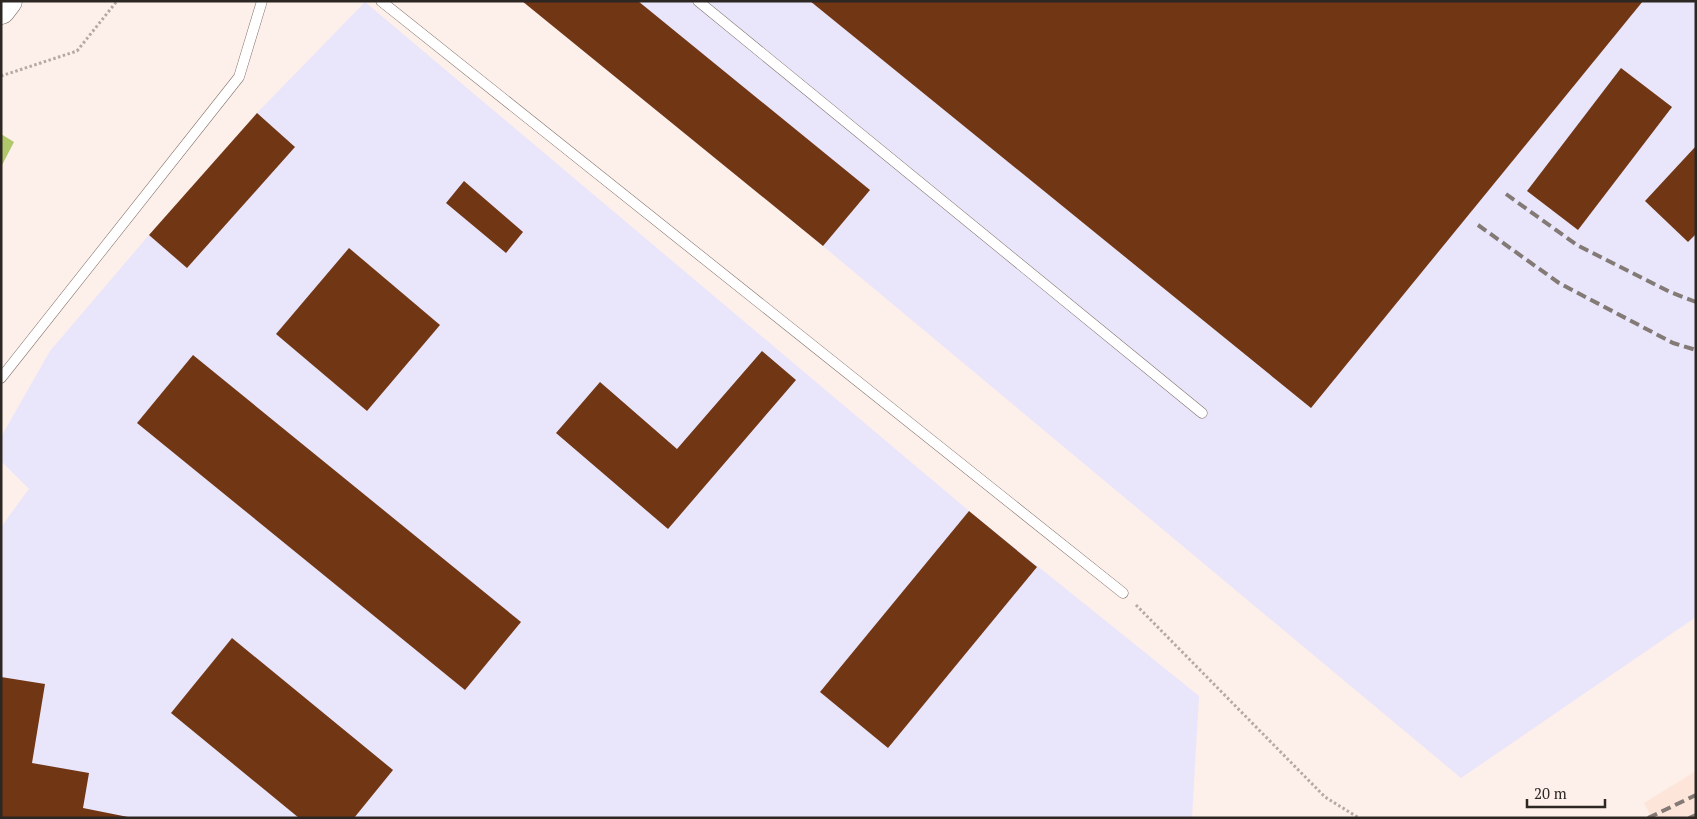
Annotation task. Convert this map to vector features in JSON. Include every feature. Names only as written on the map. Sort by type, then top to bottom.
[{"type":"main road","points":[[1,10],[8,1]]},
{"type":"lane","points":[[1,378],[238,76],[262,1]]},
{"type":"lane","points":[[381,1],[1123,592]]},
{"type":"lane","points":[[698,1],[1202,413]]},
{"type":"path","points":[[1,76],[77,50],[117,1]]},
{"type":"path","points":[[1123,592],[1325,797],[1359,818]]},
{"type":"shaded area","points":[[522,1],[1696,1],[1696,617],[1461,778],[823,246]]},
{"type":"shaded area","points":[[365,2],[969,511],[1199,696],[1192,818],[1,818],[1,527],[29,489],[1,461],[1,437],[50,351],[257,113]]},
{"type":"shaded area","points":[[1696,771],[1696,818],[1652,818],[1644,803]]},
{"type":"green space","points":[[1,134],[14,142],[1,167]]},
{"type":"building","points":[[522,1],[638,1],[870,190],[823,246]]},
{"type":"building","points":[[810,1],[1643,1],[1311,408]]},
{"type":"building","points":[[1621,68],[1672,107],[1578,230],[1527,191]]},
{"type":"building","points":[[257,113],[295,147],[187,268],[149,235]]},
{"type":"building","points":[[1696,146],[1696,234],[1688,242],[1645,201]]},
{"type":"building","points":[[464,181],[523,232],[506,253],[446,203]]},
{"type":"building","points":[[349,248],[440,325],[367,411],[276,334]]},
{"type":"building","points":[[762,351],[796,380],[668,529],[556,433],[600,382],[677,449]]},
{"type":"building","points":[[193,355],[521,622],[465,690],[137,423]]},
{"type":"building","points":[[969,511],[1037,567],[888,748],[820,692]]},
{"type":"building","points":[[232,638],[393,770],[354,818],[299,818],[171,713]]},
{"type":"building","points":[[1,677],[45,684],[32,763],[89,773],[83,808],[133,818],[1,818]]},
{"type":"railway","points":[[1506,194],[1577,245],[1670,292],[1696,302]]},
{"type":"railway","points":[[1478,225],[1559,283],[1673,343],[1696,350]]},
{"type":"railway","points":[[1648,818],[1696,795]]},
{"type":"railway","points":[[1689,818],[1696,815]]}]
